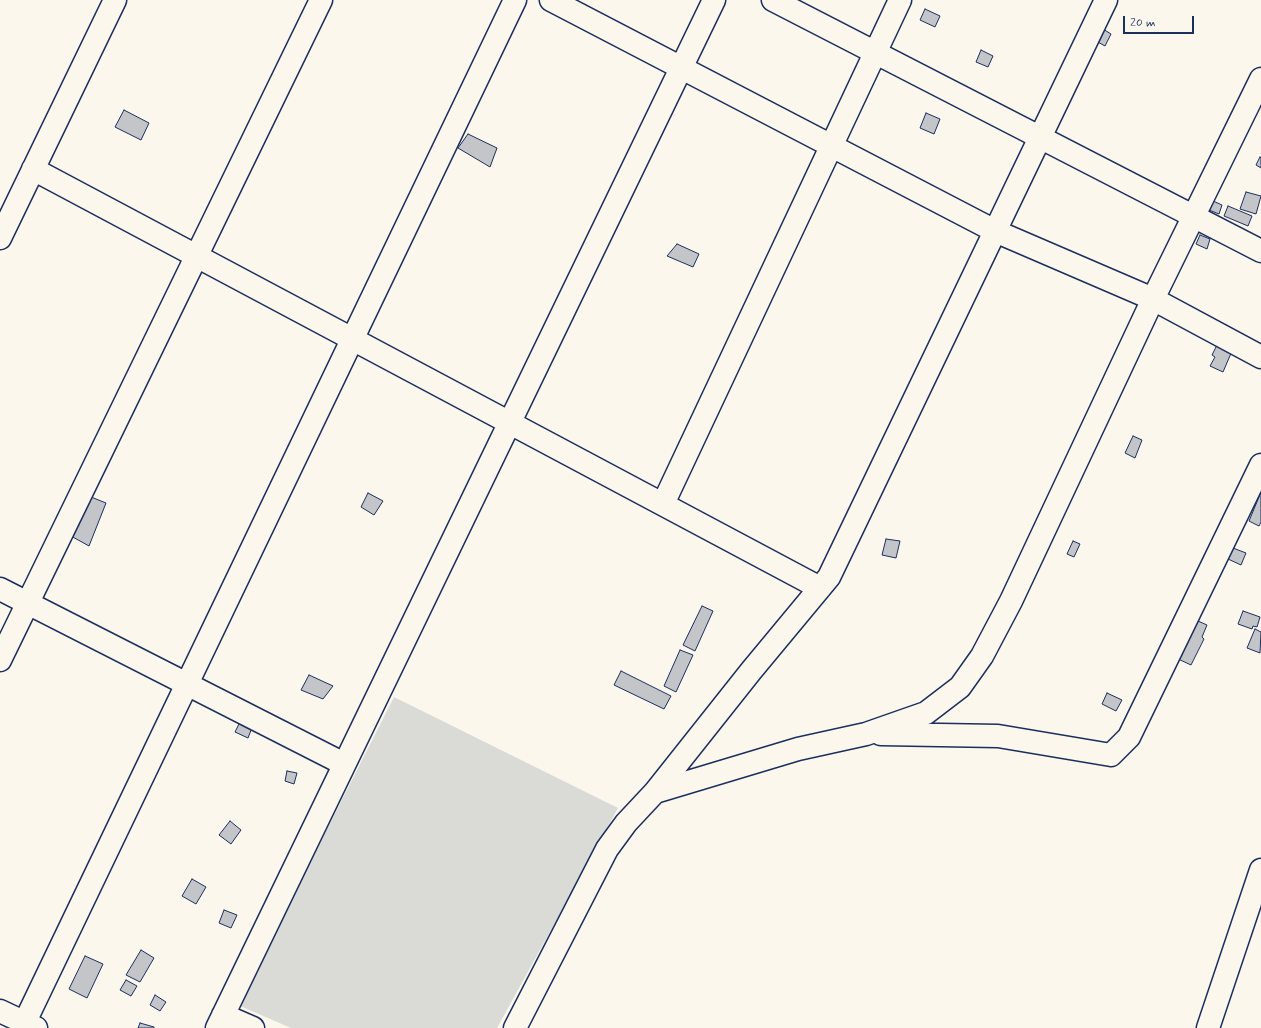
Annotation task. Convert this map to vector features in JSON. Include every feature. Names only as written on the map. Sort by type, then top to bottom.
[{"type":"street","points":[[0,238],[115,0]]},
{"type":"street","points":[[0,660],[321,0]]},
{"type":"street","points":[[0,1011],[27,1026],[186,684],[515,0]]},
{"type":"street","points":[[551,0],[995,231],[1153,299],[1261,357]]},
{"type":"street","points":[[254,1028],[220,1022],[714,0]]},
{"type":"street","points":[[772,0],[1261,251]]},
{"type":"street","points":[[663,504],[900,0]]},
{"type":"street","points":[[515,1028],[607,849],[626,823],[655,792],[829,577],[1106,0]]},
{"type":"street","points":[[655,792],[798,750],[866,734],[926,713],[960,687],[982,656],[1011,601],[1153,299],[1195,217],[1261,79]]},
{"type":"street","points":[[33,170],[820,588]]},
{"type":"street","points":[[866,734],[998,736],[1111,755],[1129,737],[1261,465]]},
{"type":"street","points":[[0,589],[344,764]]},
{"type":"street","points":[[1208,1028],[1261,870]]},
{"type":"shaded area","points":[[394,697],[618,808],[497,1028],[291,1028],[238,1005]]},
{"type":"building","points":[[925,9],[940,16],[935,27],[920,20]]},
{"type":"building","points":[[1103,29],[1111,34],[1105,46],[1096,41]]},
{"type":"building","points":[[981,50],[993,56],[988,67],[976,62]]},
{"type":"building","points":[[124,110],[149,123],[141,140],[115,127]]},
{"type":"building","points":[[926,113],[940,119],[934,134],[920,128]]},
{"type":"building","points":[[468,134],[497,148],[490,167],[458,148]]},
{"type":"building","points":[[1260,157],[1261,158],[1261,168],[1256,165]]},
{"type":"building","points":[[1246,192],[1261,196],[1256,214],[1240,209]]},
{"type":"building","points":[[1213,201],[1222,205],[1219,214],[1209,210]]},
{"type":"building","points":[[1228,206],[1252,216],[1248,226],[1224,216]]},
{"type":"building","points":[[1200,235],[1210,239],[1207,249],[1196,244]]},
{"type":"building","points":[[677,244],[699,254],[693,267],[667,256]]},
{"type":"building","points":[[1217,345],[1232,351],[1223,372],[1210,366],[1215,357],[1212,355]]},
{"type":"building","points":[[1133,436],[1142,440],[1135,458],[1125,453]]},
{"type":"building","points":[[1261,492],[1261,522],[1259,526],[1249,521]]},
{"type":"building","points":[[368,493],[383,501],[374,515],[361,507]]},
{"type":"building","points":[[91,497],[106,503],[89,546],[71,536]]},
{"type":"building","points":[[886,539],[900,541],[896,558],[882,555]]},
{"type":"building","points":[[1073,541],[1080,544],[1074,557],[1067,554]]},
{"type":"building","points":[[1233,548],[1246,553],[1241,565],[1228,559]]},
{"type":"building","points":[[702,606],[713,611],[695,651],[683,645]]},
{"type":"building","points":[[1243,611],[1260,617],[1257,627],[1253,626],[1252,629],[1238,624]]},
{"type":"building","points":[[1198,621],[1207,625],[1202,637],[1204,639],[1191,665],[1176,658]]},
{"type":"building","points":[[1255,629],[1261,632],[1260,653],[1247,648]]},
{"type":"building","points":[[680,650],[693,655],[676,692],[664,686]]},
{"type":"building","points":[[621,671],[671,696],[664,709],[614,685]]},
{"type":"building","points":[[309,675],[333,686],[323,699],[301,690]]},
{"type":"building","points":[[1107,693],[1122,700],[1116,711],[1102,704]]},
{"type":"building","points":[[241,720],[253,725],[248,738],[235,732]]},
{"type":"building","points":[[287,771],[297,773],[294,784],[285,781]]},
{"type":"building","points":[[230,821],[241,830],[231,844],[219,835]]},
{"type":"building","points":[[192,879],[206,887],[196,904],[182,896]]},
{"type":"building","points":[[224,910],[237,915],[231,928],[219,923]]},
{"type":"building","points":[[141,950],[154,958],[140,982],[126,975]]},
{"type":"building","points":[[85,956],[103,964],[87,998],[69,989]]},
{"type":"building","points":[[126,980],[137,986],[131,996],[120,990]]},
{"type":"building","points":[[155,995],[166,1002],[160,1011],[150,1005]]},
{"type":"building","points":[[140,1023],[154,1027],[154,1028],[138,1028]]}]
